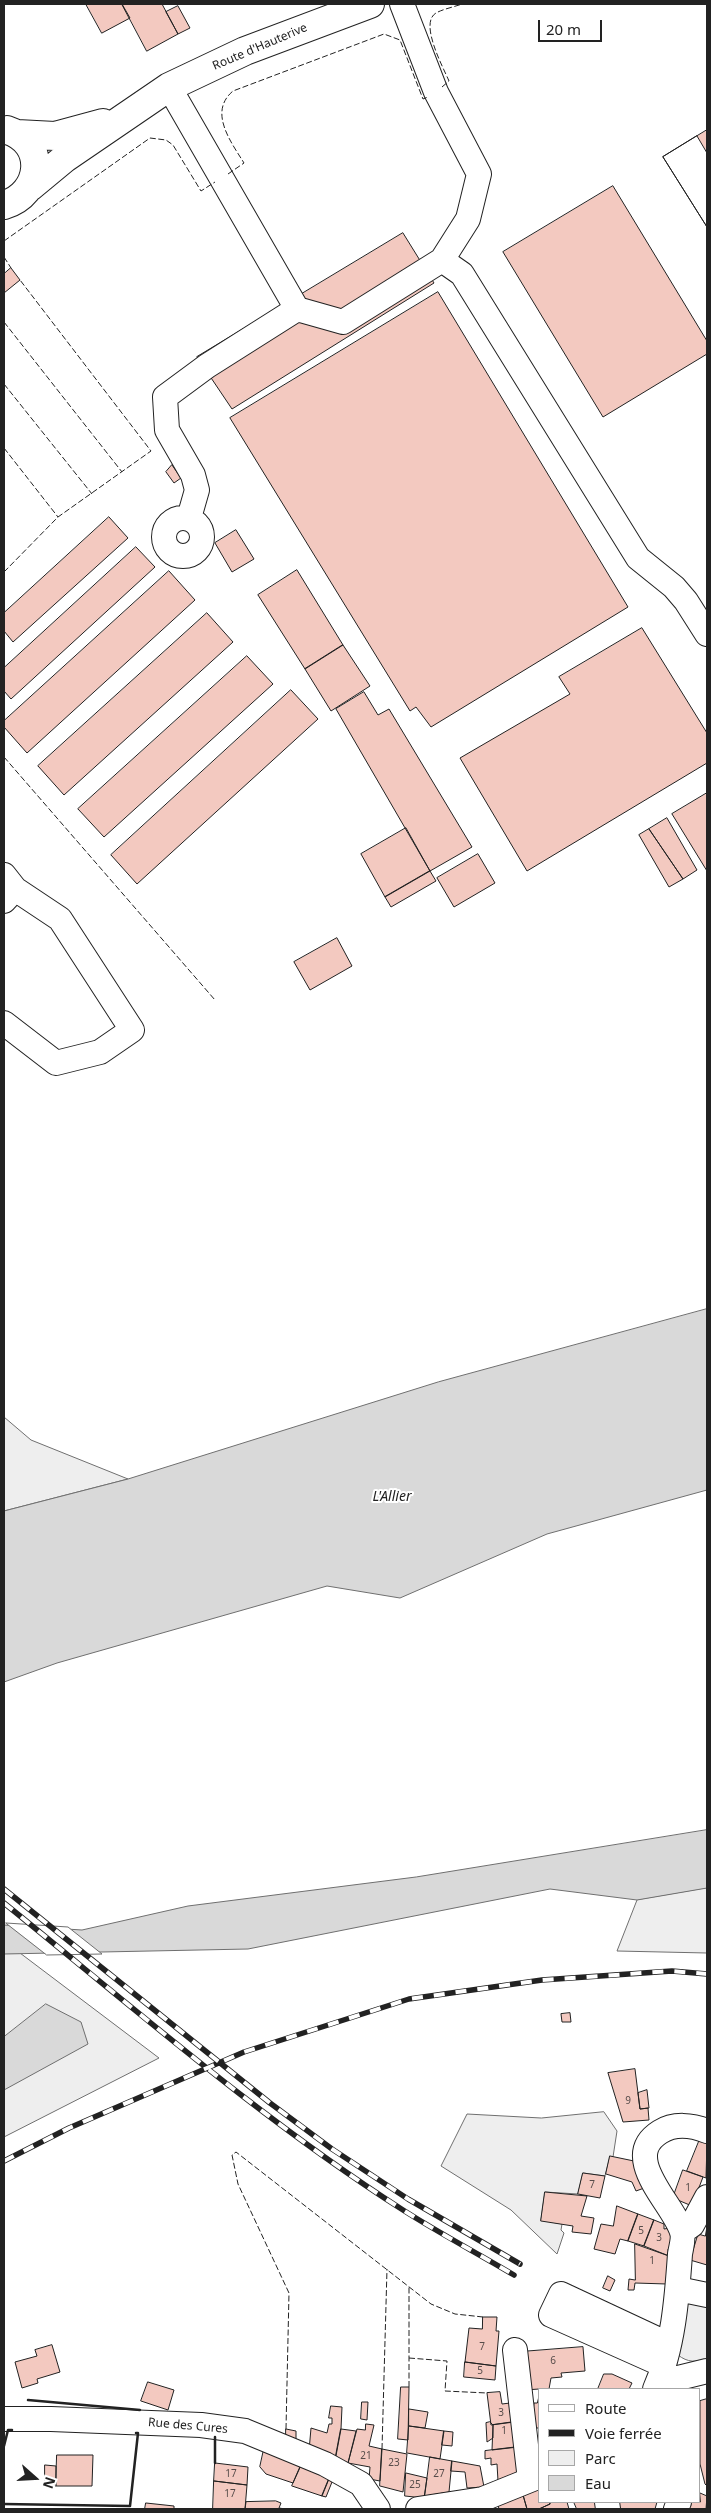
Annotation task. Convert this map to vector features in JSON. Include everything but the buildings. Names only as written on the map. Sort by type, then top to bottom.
[{"type":"main road","name":"Route d'Hauterive","points":[[10,132],[55,136],[91,126],[245,51],[370,4]]},
{"type":"main road","name":"Route d'Hauterive","points":[[4,205],[14,202],[65,158],[161,92]]},
{"type":"main road","points":[[10,132],[27,142],[33,152],[36,164],[30,187]]},
{"type":"street","points":[[161,92],[297,309],[342,322],[442,260],[468,219],[479,174],[436,92],[402,4]]},
{"type":"street","points":[[442,260],[462,274],[638,558],[674,587],[686,601],[707,634]]},
{"type":"street","points":[[189,518],[197,490],[193,475],[167,430],[165,397],[207,366],[297,309]]},
{"type":"street","points":[[4,1023],[56,1064],[100,1052],[132,1030],[60,919],[8,888]]},
{"type":"street","points":[[661,2371],[678,2289],[682,2232],[655,2188],[646,2163],[645,2150],[652,2137],[665,2129],[683,2125],[707,2131]]},
{"type":"street","points":[[682,2232],[696,2219],[707,2197]]},
{"type":"street","points":[[678,2289],[707,2295]]},
{"type":"street","points":[[551,2315],[561,2294],[661,2371],[707,2371]]},
{"type":"street","points":[[418,2509],[484,2504],[535,2478],[515,2350]]},
{"type":"street","name":"Rue des Cures","points":[[4,2419],[201,2425],[245,2431],[325,2464],[361,2484],[378,2509]]},
{"type":"green space","points":[[4,1417],[31,1440],[128,1479],[4,1511]]},
{"type":"green space","points":[[707,1888],[707,1953],[617,1951],[637,1900]]},
{"type":"green space","points":[[20,1953],[159,2058],[4,2137],[4,1954]]},
{"type":"green space","points":[[604,2112],[617,2131],[613,2157],[610,2157],[605,2176],[583,2173],[578,2194],[545,2192],[541,2220],[562,2224],[561,2230],[564,2233],[557,2254],[511,2210],[441,2166],[467,2114],[541,2118]]},
{"type":"green space","points":[[687,2302],[707,2306],[707,2359],[692,2361],[678,2355]]},
{"type":"water","name":"L'Allier","points":[[707,1309],[707,1490],[547,1534],[400,1598],[327,1586],[57,1663],[4,1682],[4,1511],[128,1479],[438,1382]]},
{"type":"water","points":[[707,1830],[707,1888],[637,1900],[550,1889],[248,1949],[4,1954],[4,1925],[82,1930],[188,1906],[416,1877]]},
{"type":"water","points":[[46,2004],[81,2022],[88,2044],[4,2090],[4,2037]]},
{"type":"pier","points":[[6,1923],[68,1927],[102,1954],[47,1955]]},
{"type":"railway","points":[[4,1889],[270,2103],[332,2149],[408,2199],[520,2264]]},
{"type":"railway","points":[[4,1903],[199,2062],[299,2139],[403,2210],[514,2275]]},
{"type":"railway","points":[[4,2161],[69,2128],[244,2052],[409,1999],[542,1980],[672,1971],[707,1974]]},
{"type":"fence","points":[[442,87],[449,81],[434,46],[430,26],[431,18],[436,13],[462,4]]},
{"type":"fence","points":[[228,174],[244,163],[228,137],[222,117],[222,108],[226,99],[233,91],[384,34],[400,40],[423,99],[428,97]]},
{"type":"fence","points":[[4,241],[150,138],[166,140],[173,145],[201,191],[215,182]]},
{"type":"fence","points":[[4,257],[11,268]]},
{"type":"fence","points":[[4,572],[58,517],[151,451],[20,280]]},
{"type":"fence","points":[[4,322],[122,472]]},
{"type":"fence","points":[[4,384],[92,494]]},
{"type":"fence","points":[[4,448],[58,517]]},
{"type":"fence","points":[[4,757],[215,1000]]},
{"type":"fence","points":[[286,2429],[289,2293],[238,2184],[232,2155],[236,2152],[431,2304],[455,2314],[483,2317]]},
{"type":"fence","points":[[382,2449],[387,2269]]},
{"type":"fence","points":[[409,2287],[409,2387]]},
{"type":"fence","points":[[409,2358],[447,2361],[445,2391],[487,2393]]},
{"type":"wall","points":[[28,2400],[140,2410]]},
{"type":"wall","points":[[4,2446],[8,2430],[12,2430]]},
{"type":"wall","points":[[4,2504],[130,2506],[138,2433],[136,2433]]},
{"type":"wall","points":[[215,2437],[215,2463]]}]
